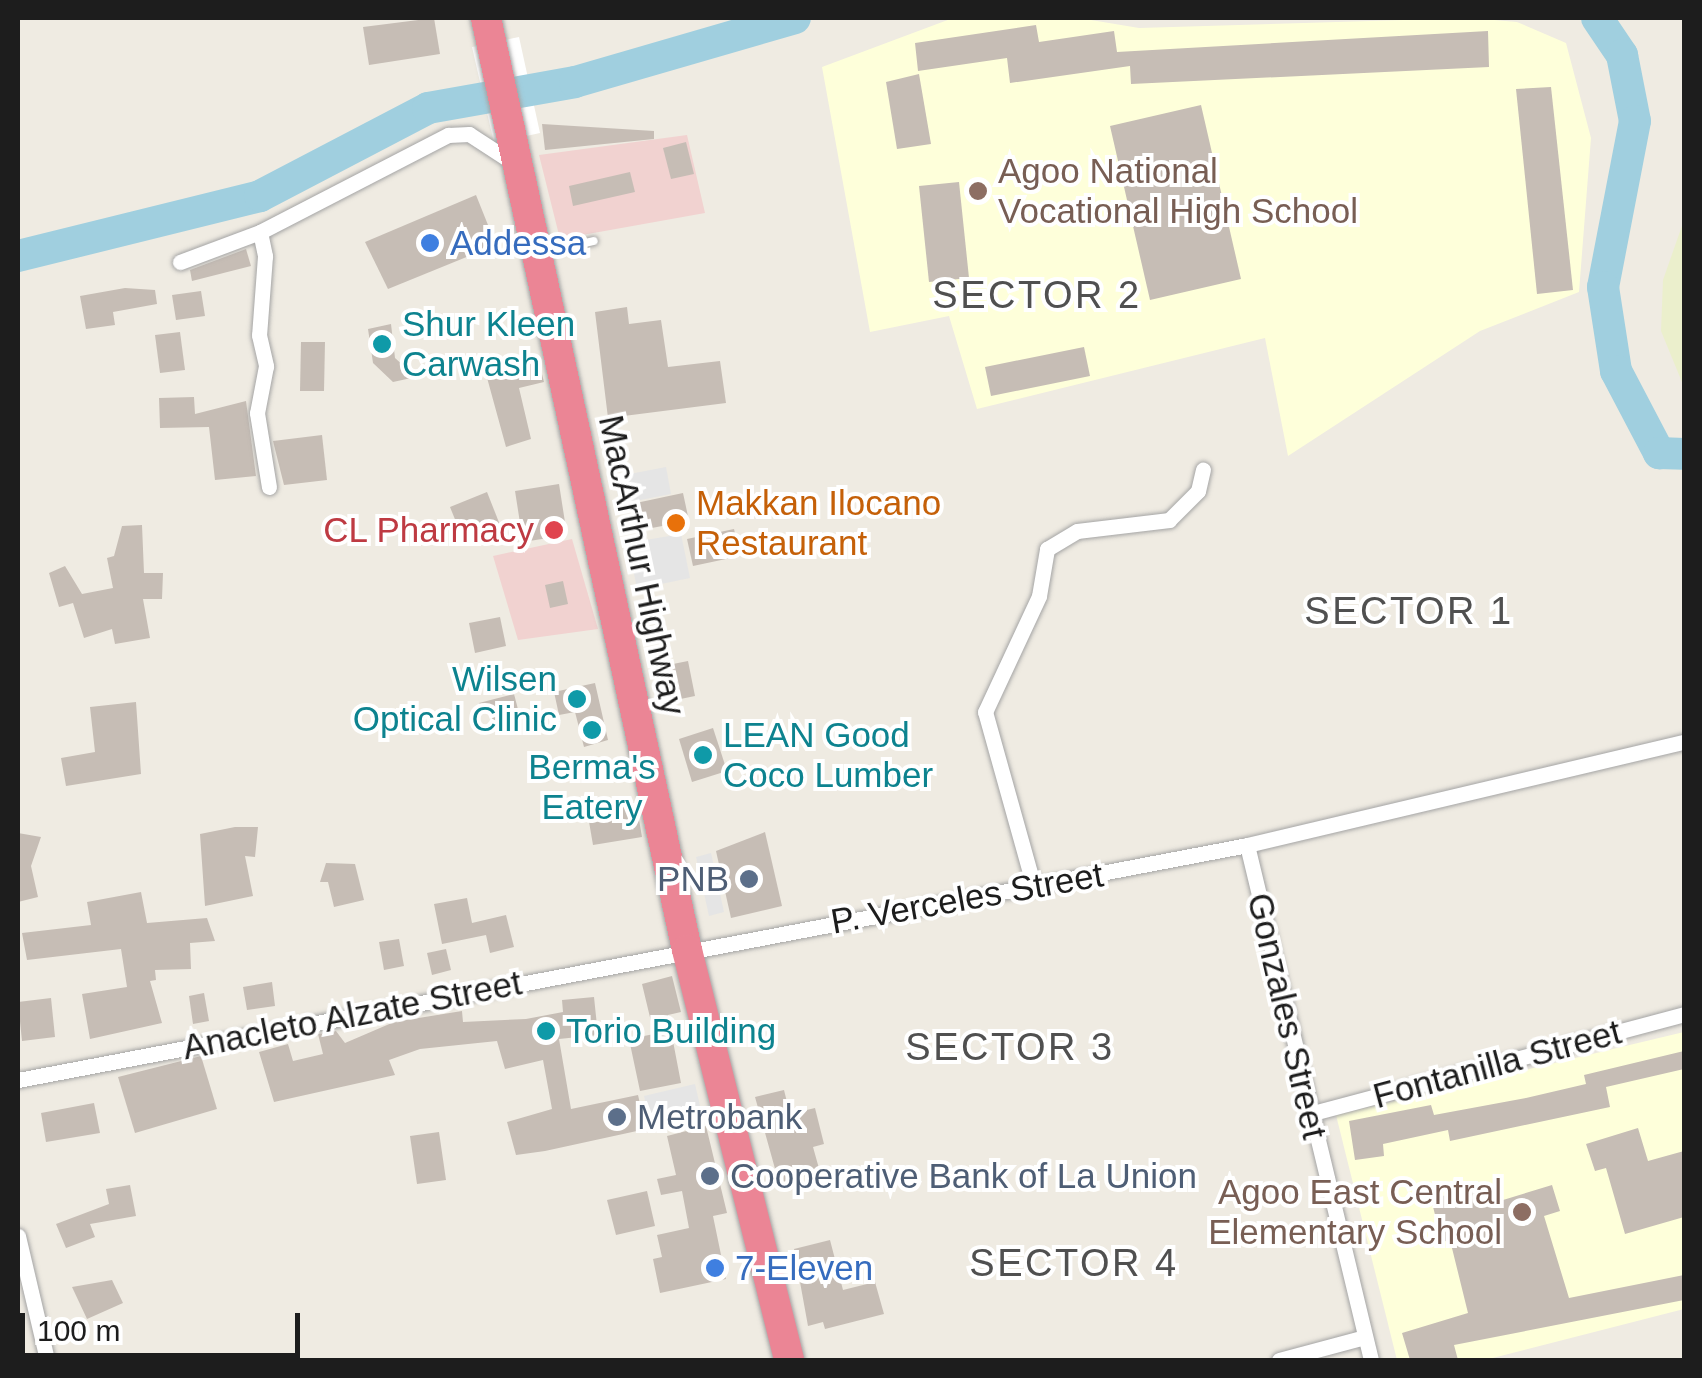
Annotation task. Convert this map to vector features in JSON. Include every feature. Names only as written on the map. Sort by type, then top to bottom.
[{"type":"highway","name":"MacArthur Highway","points":[[489,30],[687,950],[789,1360]]},
{"type":"street","points":[[180,262],[260,232],[448,136],[469,134],[516,152]]},
{"type":"street","points":[[260,232],[266,366],[257,414],[268,488]]},
{"type":"street","points":[[1034,886],[986,712],[1040,596],[1047,549],[1077,531],[1169,520],[1198,491],[1203,470]]},
{"type":"street","name":"P. Verceles Street","points":[[687,950],[1247,846],[1684,742]]},
{"type":"street","name":"Gonzales Street","points":[[1247,846],[1371,1360]]},
{"type":"street","name":"Anacleto Alzate Street","points":[[18,1080],[687,950]]},
{"type":"street","name":"Fontanilla Street","points":[[1309,1114],[1684,1014]]},
{"type":"street","points":[[18,1236],[48,1360]]},
{"type":"street","points":[[1279,1360],[1365,1336]]},
{"type":"lane","points":[[537,254],[594,240]]},
{"type":"shaded area","points":[[953,18],[1079,18],[1139,28],[1471,18],[1517,22],[1566,43],[1591,138],[1579,292],[1480,331],[1288,456],[1265,338],[977,409],[949,316],[870,332],[822,67]]},
{"type":"shaded area","points":[[687,135],[705,213],[560,239],[539,155]]},
{"type":"shaded area","points":[[1684,220],[1684,387],[1661,331],[1663,280]]},
{"type":"shaded area","points":[[666,467],[671,494],[620,504],[614,477]]},
{"type":"shaded area","points":[[681,534],[690,578],[637,589],[628,543]]},
{"type":"shaded area","points":[[572,539],[598,629],[518,640],[493,556]]},
{"type":"shaded area","points":[[711,853],[724,912],[709,916],[696,857]]},
{"type":"shaded area","name":"Agoo East Central Elementary School","points":[[1684,1032],[1684,1309],[1485,1360],[1397,1360],[1336,1115]]},
{"type":"shaded area","points":[[695,1084],[703,1119],[652,1131],[644,1096]]},
{"type":"pier","points":[[519,37],[540,133],[494,143],[472,47]]},
{"type":"building","points":[[434,18],[440,54],[369,65],[363,27]]},
{"type":"building","points":[[1036,25],[1039,42],[1114,31],[1117,52],[1488,31],[1489,67],[1131,84],[1130,66],[1010,83],[1007,58],[918,71],[915,43]]},
{"type":"building","points":[[919,74],[931,144],[897,149],[886,82]]},
{"type":"building","points":[[1551,87],[1573,290],[1537,294],[1516,89]]},
{"type":"building","points":[[1201,105],[1241,279],[1150,300],[1110,126]]},
{"type":"building","points":[[542,124],[654,131],[654,139],[545,150]]},
{"type":"building","points":[[686,142],[694,174],[671,179],[663,148]]},
{"type":"building","points":[[630,172],[635,192],[573,206],[569,186]]},
{"type":"building","points":[[959,182],[969,278],[929,282],[919,186]]},
{"type":"building","name":"Addessa","points":[[476,195],[496,245],[388,289],[365,242]]},
{"type":"building","points":[[246,249],[251,266],[192,281],[190,270]]},
{"type":"building","points":[[125,288],[155,290],[157,304],[113,312],[115,325],[86,329],[80,296]]},
{"type":"building","points":[[201,291],[205,316],[176,320],[172,295]]},
{"type":"building","points":[[627,307],[629,324],[661,320],[668,367],[720,361],[726,403],[608,418],[595,312]]},
{"type":"building","name":"Shur Kleen Carwash","points":[[391,324],[395,358],[416,377],[393,382],[373,363],[368,329]]},
{"type":"building","points":[[180,332],[185,370],[160,373],[155,335]]},
{"type":"building","points":[[301,342],[325,342],[324,391],[300,391]]},
{"type":"building","points":[[1084,347],[1090,376],[991,396],[985,367]]},
{"type":"building","points":[[539,362],[544,382],[519,388],[531,439],[506,447],[486,374]]},
{"type":"building","points":[[194,397],[195,414],[246,401],[256,476],[215,480],[209,427],[160,428],[159,398]]},
{"type":"building","points":[[322,435],[327,480],[284,485],[273,441]]},
{"type":"building","points":[[559,484],[567,535],[523,542],[515,491]]},
{"type":"building","points":[[487,492],[502,530],[465,544],[450,507]]},
{"type":"building","points":[[683,493],[689,521],[641,530],[636,503]]},
{"type":"building","points":[[142,525],[144,573],[163,573],[162,599],[143,599],[150,638],[115,644],[112,629],[84,638],[73,603],[59,607],[49,573],[65,566],[82,594],[113,588],[107,558],[114,556],[122,526]]},
{"type":"building","points":[[734,529],[740,556],[693,566],[687,539]]},
{"type":"building","points":[[563,581],[568,604],[550,608],[545,585]]},
{"type":"building","points":[[500,617],[506,646],[475,653],[469,623]]},
{"type":"building","points":[[688,661],[695,696],[661,703],[653,668]]},
{"type":"building","points":[[595,683],[608,740],[584,747],[575,712],[559,715],[554,692]]},
{"type":"building","points":[[514,694],[520,717],[496,723],[479,703]]},
{"type":"building","points":[[136,702],[141,774],[66,786],[61,758],[95,752],[90,707]]},
{"type":"building","name":"LEAN Good Coco Lumber","points":[[713,728],[727,771],[692,782],[679,739]]},
{"type":"building","points":[[636,802],[642,837],[593,845],[587,810]]},
{"type":"building","points":[[258,827],[255,857],[245,856],[253,896],[205,906],[200,834]]},
{"type":"building","name":"PNB","points":[[765,832],[782,906],[731,918],[716,851]]},
{"type":"building","points":[[18,833],[41,837],[31,866],[38,897],[18,902]]},
{"type":"building","points":[[326,863],[355,864],[364,900],[334,907],[328,882],[320,882]]},
{"type":"building","points":[[141,892],[147,923],[207,918],[215,941],[190,943],[191,969],[155,970],[156,980],[150,981],[162,1023],[90,1039],[82,994],[127,987],[121,949],[27,960],[22,933],[91,925],[87,902]]},
{"type":"building","points":[[467,898],[472,923],[506,915],[514,947],[490,953],[486,935],[442,944],[434,904]]},
{"type":"building","points":[[399,939],[404,966],[384,970],[379,942]]},
{"type":"building","points":[[446,949],[451,970],[432,975],[427,953]]},
{"type":"building","points":[[672,976],[681,1012],[668,1015],[681,1083],[640,1091],[629,1039],[654,1034],[642,984]]},
{"type":"building","points":[[272,982],[275,1006],[247,1010],[243,987]]},
{"type":"building","points":[[204,993],[209,1021],[193,1024],[189,996]]},
{"type":"building","points":[[594,997],[598,1035],[559,1039],[571,1109],[638,1095],[646,1129],[545,1151],[516,1155],[507,1122],[552,1109],[543,1060],[505,1069],[497,1041],[420,1049],[389,1060],[395,1075],[274,1102],[259,1052],[288,1044],[293,1061],[323,1054],[318,1034],[336,1031],[345,1043],[394,1022],[462,1011],[463,1022],[526,1019],[563,1012],[562,1000]]},
{"type":"building","points":[[51,998],[55,1037],[22,1041],[18,1002]]},
{"type":"building","points":[[1684,1051],[1684,1069],[1606,1087],[1610,1107],[1450,1141],[1448,1130],[1383,1144],[1384,1156],[1355,1160],[1349,1121],[1431,1105],[1434,1115],[1526,1098],[1586,1084],[1584,1075]]},
{"type":"building","points":[[201,1056],[217,1109],[135,1133],[118,1077]]},
{"type":"building","points":[[784,1090],[790,1114],[815,1108],[824,1144],[813,1147],[820,1172],[779,1183],[755,1097]]},
{"type":"building","points":[[94,1103],[100,1133],[46,1142],[41,1113]]},
{"type":"building","points":[[706,1126],[727,1213],[713,1216],[726,1279],[660,1293],[653,1259],[662,1257],[657,1235],[689,1228],[682,1191],[661,1195],[657,1179],[676,1175],[667,1136]]},
{"type":"building","points":[[1638,1128],[1648,1161],[1684,1151],[1684,1217],[1625,1234],[1606,1168],[1595,1171],[1586,1144]]},
{"type":"building","points":[[439,1132],[446,1180],[417,1184],[410,1136]]},
{"type":"building","points":[[130,1185],[136,1216],[90,1224],[95,1237],[66,1248],[56,1224],[109,1204],[106,1189]]},
{"type":"building","points":[[1485,1185],[1490,1204],[1552,1185],[1560,1211],[1544,1216],[1569,1298],[1684,1275],[1684,1300],[1454,1345],[1458,1360],[1410,1360],[1402,1333],[1468,1313],[1450,1240],[1442,1242],[1431,1199]]},
{"type":"building","points":[[647,1191],[655,1226],[616,1235],[607,1200]]},
{"type":"building","points":[[830,1240],[843,1290],[875,1282],[884,1314],[825,1329],[823,1322],[808,1326],[794,1249]]},
{"type":"building","points":[[112,1280],[123,1303],[87,1319],[72,1287]]},
{"type":"waterway","points":[[18,256],[260,196],[428,108],[575,82],[795,18]]},
{"type":"waterway","points":[[1597,18],[1622,55],[1635,121],[1603,287],[1616,371],[1659,453],[1684,454]]},
{"type":"place","name":"Agoo National Vocational High School","points":[[978,191]]},
{"type":"place","name":"Addessa","points":[[430,243]]},
{"type":"place","name":"Shur Kleen Carwash","points":[[382,344]]},
{"type":"place","name":"Makkan Ilocano Restaurant","points":[[676,523]]},
{"type":"place","name":"CL Pharmacy","points":[[554,530]]},
{"type":"place","name":"Wilsen Optical Clinic","points":[[577,699]]},
{"type":"place","name":"Berma's Eatery","points":[[592,730]]},
{"type":"place","name":"LEAN Good Coco Lumber","points":[[703,755]]},
{"type":"place","name":"PNB","points":[[749,879]]},
{"type":"place","name":"Torio Building","points":[[546,1031]]},
{"type":"place","name":"Metrobank","points":[[617,1117]]},
{"type":"place","name":"Cooperative Bank of La Union","points":[[710,1176]]},
{"type":"place","name":"Agoo East Central Elementary School","points":[[1522,1212]]},
{"type":"place","name":"7-Eleven","points":[[715,1268]]},
{"type":"district","name":"SECTOR 2","points":[[1037,296]]},
{"type":"district","name":"SECTOR 1","points":[[1409,612]]},
{"type":"district","name":"SECTOR 3","points":[[1010,1048]]},
{"type":"district","name":"SECTOR 4","points":[[1074,1264]]}]
